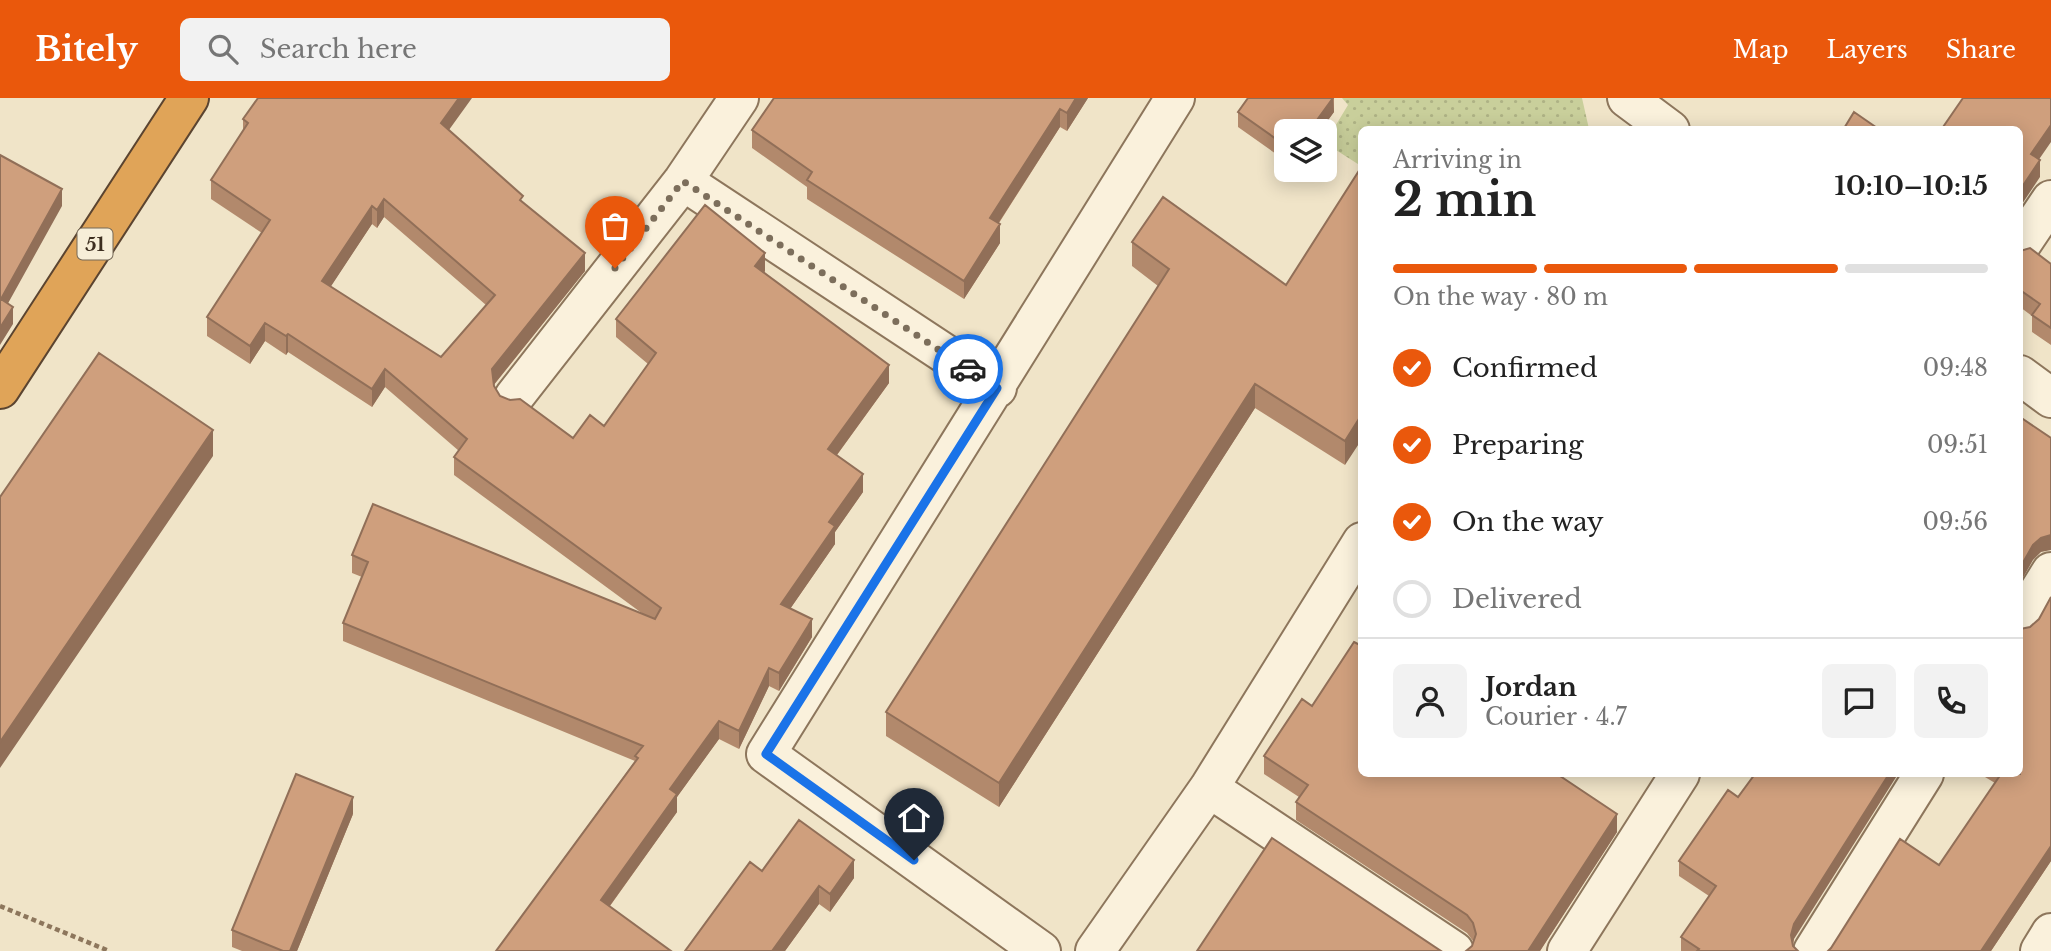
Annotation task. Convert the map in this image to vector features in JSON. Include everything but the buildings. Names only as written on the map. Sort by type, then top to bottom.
[{"type":"highway","name":"51","points":[[0,389],[189,98]]},
{"type":"street","points":[[514,397],[683,181],[739,98]]},
{"type":"street","points":[[1041,951],[766,754],[997,388],[1175,98]]},
{"type":"street","points":[[683,181],[997,388]]},
{"type":"street","points":[[2023,242],[2051,200]]},
{"type":"street","points":[[2023,377],[2051,398]]},
{"type":"street","points":[[1095,951],[1209,788],[1358,548]]},
{"type":"street","points":[[2023,617],[2051,572]]},
{"type":"street","points":[[1567,951],[1678,777]]},
{"type":"street","points":[[1813,951],[1922,777]]},
{"type":"street","points":[[1209,788],[1454,951]]},
{"type":"street","points":[[2040,951],[2051,933]]},
{"type":"path","points":[[0,906],[108,951]]},
{"type":"green space","points":[[1342,98],[1582,98],[1588,126],[1358,126],[1358,164],[1337,151],[1337,123],[1348,105]]},
{"type":"way so far","points":[[615,268],[683,181],[968,369]]},
{"type":"route","points":[[914,860],[766,754],[997,388],[968,369]]}]
